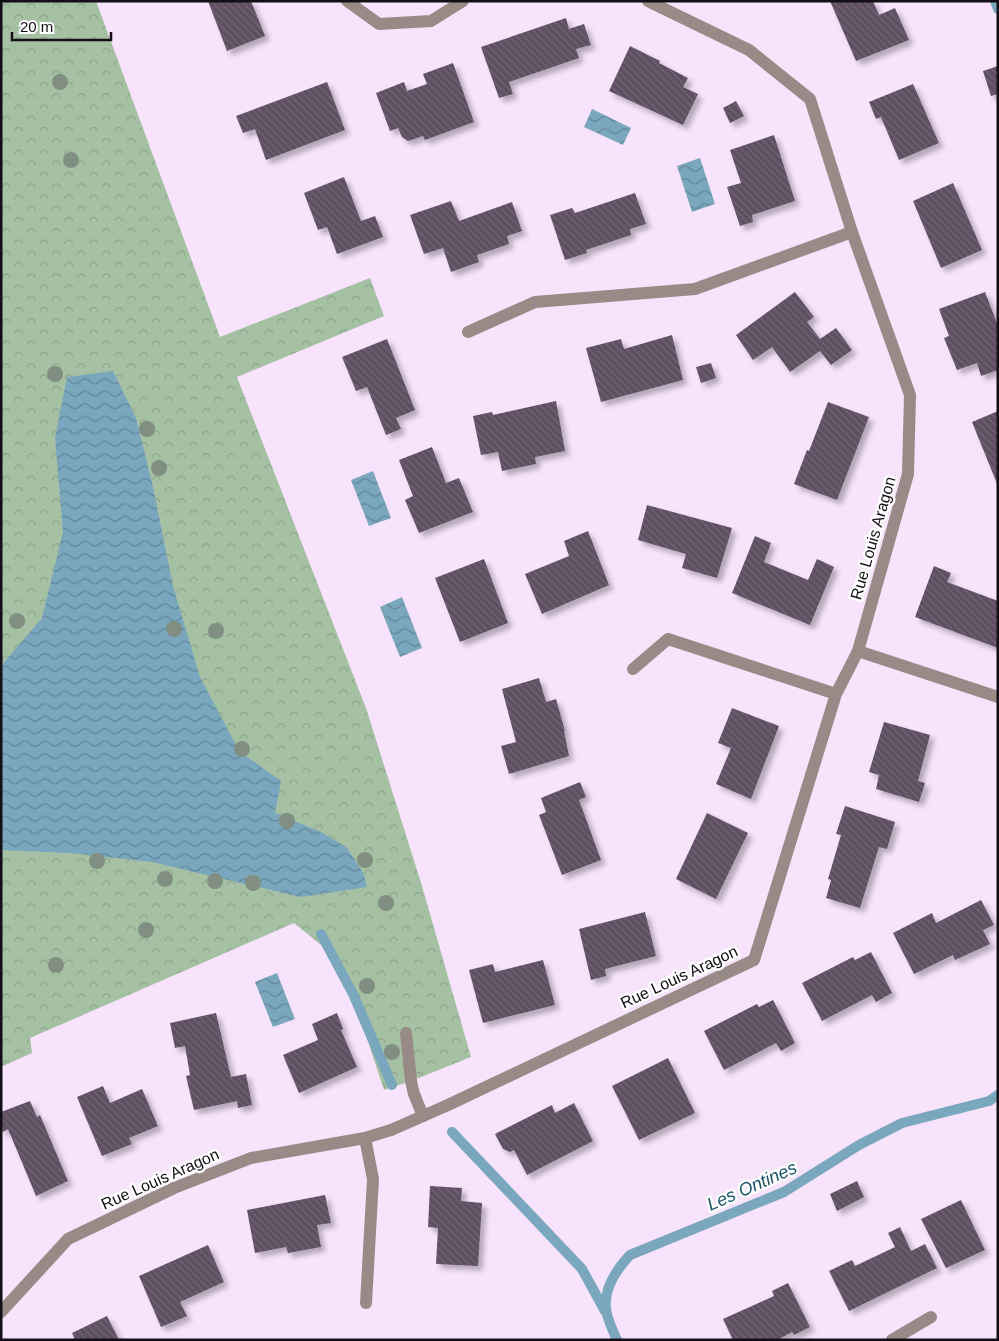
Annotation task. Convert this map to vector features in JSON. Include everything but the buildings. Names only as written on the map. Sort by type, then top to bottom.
[{"type":"street","points":[[347,1],[379,24],[431,22],[463,1]]},
{"type":"street","name":"Rue Louis Aragon","points":[[1,1312],[68,1239],[174,1188],[251,1158],[365,1138],[391,1130],[754,960],[836,694],[858,651],[908,474],[910,395],[852,232],[810,99],[748,50],[648,1]]},
{"type":"street","points":[[468,332],[535,302],[695,289],[852,232]]},
{"type":"street","points":[[634,669],[668,639],[836,694]]},
{"type":"street","points":[[858,651],[998,697]]},
{"type":"street","points":[[406,1033],[411,1081],[423,1116]]},
{"type":"street","points":[[365,1138],[373,1179],[366,1303]]},
{"type":"street","points":[[892,1340],[931,1317]]},
{"type":"green space","points":[[1,1],[96,1],[220,337],[370,278],[384,316],[237,377],[366,708],[422,886],[471,1057],[384,1090],[359,1014],[326,949],[294,923],[30,1038],[32,1053],[1,1067]]},
{"type":"water","points":[[592,109],[631,128],[623,145],[584,127]]},
{"type":"water","points":[[700,158],[715,204],[692,212],[677,166]]},
{"type":"water","points":[[113,371],[136,418],[153,487],[173,586],[200,677],[239,751],[281,781],[275,813],[321,832],[346,847],[363,872],[367,887],[301,897],[152,862],[70,853],[1,850],[1,666],[42,618],[63,532],[55,438],[67,377]]},
{"type":"water","points":[[373,471],[391,518],[369,526],[351,480]]},
{"type":"water","points":[[402,597],[422,648],[400,657],[380,607]]},
{"type":"water","points":[[277,973],[295,1019],[273,1027],[255,982]]},
{"type":"waterway","name":"Les Ontines","points":[[995,1],[998,9]]},
{"type":"waterway","points":[[321,934],[354,996],[392,1085]]},
{"type":"waterway","name":"Les Ontines","points":[[617,1340],[608,1317],[606,1297],[611,1281],[630,1255],[784,1192],[859,1145],[902,1123],[989,1101],[998,1095]]},
{"type":"waterway","points":[[452,1132],[582,1269],[605,1311]]}]
